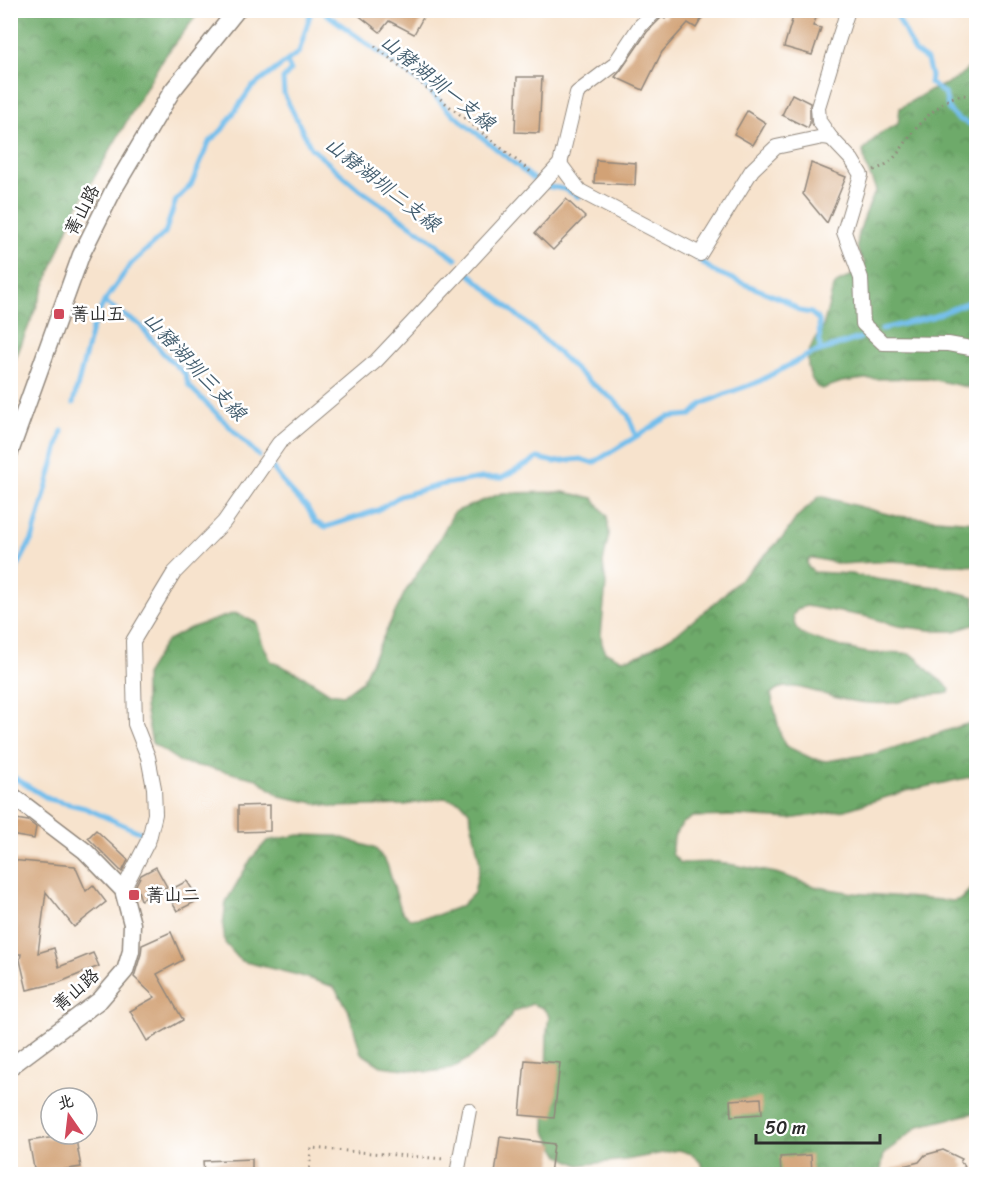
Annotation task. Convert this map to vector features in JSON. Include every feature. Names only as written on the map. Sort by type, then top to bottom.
[{"type":"street","name":"菁山路","points":[[10,452],[81,255],[114,189],[172,91],[237,10]]},
{"type":"street","points":[[123,890],[149,839],[155,814],[154,788],[148,757],[135,724],[133,641],[174,573],[224,522],[279,443],[376,361],[560,164],[577,93],[614,65],[640,26],[657,10]]},
{"type":"street","points":[[848,10],[818,107],[819,121],[831,138],[852,160],[861,176],[844,232],[861,278],[863,324],[883,343],[948,344],[976,349]]},
{"type":"street","points":[[560,164],[580,191],[700,254],[752,170],[776,147],[823,137],[831,138]]},
{"type":"street","name":"菁山路","points":[[10,794],[85,851],[123,890],[132,924],[131,951],[124,971],[100,1000],[10,1067]]},
{"type":"street","points":[[457,1174],[469,1110]]},
{"type":"path","points":[[375,46],[544,182]]},
{"type":"path","points":[[860,174],[884,167],[896,157],[915,130],[946,102],[956,96],[976,97]]},
{"type":"path","points":[[309,1174],[312,1148],[444,1159],[459,1157]]},
{"type":"green space","points":[[11,10],[200,11],[162,60],[74,213],[11,370]]},
{"type":"green space","points":[[976,62],[976,389],[926,378],[865,379],[842,382],[822,389],[817,387],[808,367],[808,354],[823,327],[833,288],[865,263],[858,250],[858,237],[876,190],[865,163],[863,151],[879,134],[898,124],[900,108],[927,92],[953,81]]},
{"type":"green space","points":[[563,492],[593,498],[607,516],[609,534],[603,563],[606,584],[601,635],[606,652],[620,659],[640,655],[679,632],[745,575],[784,536],[797,517],[820,496],[895,516],[976,522],[976,566],[891,561],[841,564],[813,558],[807,562],[808,567],[814,572],[851,574],[937,587],[975,597],[976,624],[955,631],[937,631],[898,626],[868,617],[806,606],[798,609],[793,615],[798,630],[813,638],[865,652],[912,655],[948,686],[949,693],[925,695],[882,704],[833,697],[792,687],[777,689],[771,694],[781,737],[786,746],[811,758],[826,761],[878,753],[976,721],[976,776],[906,791],[845,810],[790,819],[739,816],[693,817],[683,823],[675,834],[672,846],[672,854],[681,863],[718,862],[776,873],[817,887],[854,893],[953,901],[961,899],[976,883],[976,1114],[919,1126],[884,1154],[880,1174],[706,1174],[701,1163],[692,1154],[679,1150],[626,1160],[579,1165],[560,1156],[545,1131],[549,1016],[543,1008],[532,1004],[513,1012],[496,1037],[470,1058],[451,1069],[429,1072],[381,1066],[361,1053],[348,1009],[334,987],[298,975],[241,961],[225,943],[223,926],[226,902],[251,859],[267,841],[299,835],[337,836],[376,849],[387,864],[401,910],[410,919],[437,915],[461,906],[474,893],[480,863],[469,811],[461,802],[444,798],[405,805],[335,807],[280,796],[257,779],[182,763],[152,743],[145,707],[145,675],[166,641],[190,628],[235,613],[257,623],[262,642],[271,661],[305,677],[330,693],[343,695],[362,681],[405,592],[454,512],[502,493]]},
{"type":"building","points":[[352,10],[427,10],[414,34],[389,21],[380,32]]},
{"type":"building","points":[[667,10],[707,10],[696,28],[688,23],[662,52],[643,90],[615,77],[647,32],[662,17],[665,19],[669,12]]},
{"type":"building","points":[[795,10],[819,10],[813,26],[821,28],[812,55],[784,47]]},
{"type":"building","points":[[517,77],[542,77],[539,133],[515,132]]},
{"type":"building","points":[[792,94],[810,103],[808,128],[782,115]]},
{"type":"building","points":[[747,111],[766,123],[753,145],[734,134]]},
{"type":"building","points":[[596,160],[636,163],[635,185],[594,183]]},
{"type":"building","points":[[811,163],[846,177],[827,223],[803,194]]},
{"type":"building","points":[[566,199],[585,217],[553,250],[535,233]]},
{"type":"building","points":[[270,805],[270,831],[238,832],[238,806]]},
{"type":"building","points":[[10,818],[28,821],[36,827],[34,839],[10,835]]},
{"type":"building","points":[[96,830],[128,860],[122,872],[88,838]]},
{"type":"building","points":[[10,860],[75,866],[86,891],[93,885],[106,902],[74,927],[46,892],[38,953],[54,948],[59,967],[93,953],[99,966],[58,983],[27,990],[20,960],[21,954],[10,954]]},
{"type":"building","points":[[156,867],[167,887],[141,900],[136,885],[141,875]]},
{"type":"building","points":[[187,881],[199,900],[177,911],[166,892]]},
{"type":"building","points":[[171,932],[183,960],[157,974],[183,1020],[147,1041],[130,1011],[155,997],[134,977],[142,945]]},
{"type":"building","points":[[525,1060],[560,1063],[554,1118],[520,1115]]},
{"type":"building","points":[[761,1098],[762,1114],[731,1116],[730,1100]]},
{"type":"building","points":[[500,1137],[554,1144],[550,1174],[495,1174]]},
{"type":"building","points":[[39,1139],[39,1146],[77,1146],[81,1167],[35,1174],[29,1141]]},
{"type":"building","points":[[943,1150],[962,1159],[960,1162],[965,1166],[958,1174],[891,1174],[891,1169],[919,1162],[925,1155]]},
{"type":"building","points":[[811,1155],[812,1174],[781,1174],[780,1157]]},
{"type":"building","points":[[252,1159],[252,1174],[204,1174],[203,1161]]},
{"type":"waterway","name":"山豬湖圳一支線","points":[[321,10],[425,86],[448,110],[535,180]]},
{"type":"waterway","points":[[894,10],[915,52],[927,60],[931,76],[930,83],[945,94],[949,110],[958,119],[976,124]]},
{"type":"waterway","points":[[73,403],[92,329],[104,302],[131,264],[165,233],[176,200],[191,185],[209,142],[222,130],[251,88],[299,52],[310,15]]},
{"type":"waterway","name":"山豬湖圳二支線","points":[[287,62],[291,70],[283,79],[284,94],[311,148],[355,186],[456,259]]},
{"type":"waterway","points":[[544,186],[565,189],[579,197]]},
{"type":"waterway","points":[[697,258],[713,271],[784,300],[800,311],[811,313],[819,320],[820,351]]},
{"type":"waterway","points":[[464,269],[586,379],[614,400],[628,415],[636,436]]},
{"type":"waterway","points":[[882,329],[932,317],[976,299]]},
{"type":"waterway","name":"山豬湖圳三支線","points":[[104,302],[140,325],[163,353],[185,374],[189,386],[259,456]]},
{"type":"waterway","points":[[269,463],[288,488],[307,507],[315,522],[326,527],[378,510],[400,496],[440,485],[481,478],[502,478],[538,458],[554,462],[581,459],[593,463],[668,417],[691,415],[702,404],[756,383],[810,354],[860,338]]},
{"type":"waterway","points":[[10,581],[33,537],[62,431]]},
{"type":"waterway","points":[[10,775],[49,799],[85,808],[144,834]]},
{"type":"place","name":"菁山五","points":[[59,314]]},
{"type":"place","name":"菁山二","points":[[134,895]]}]
